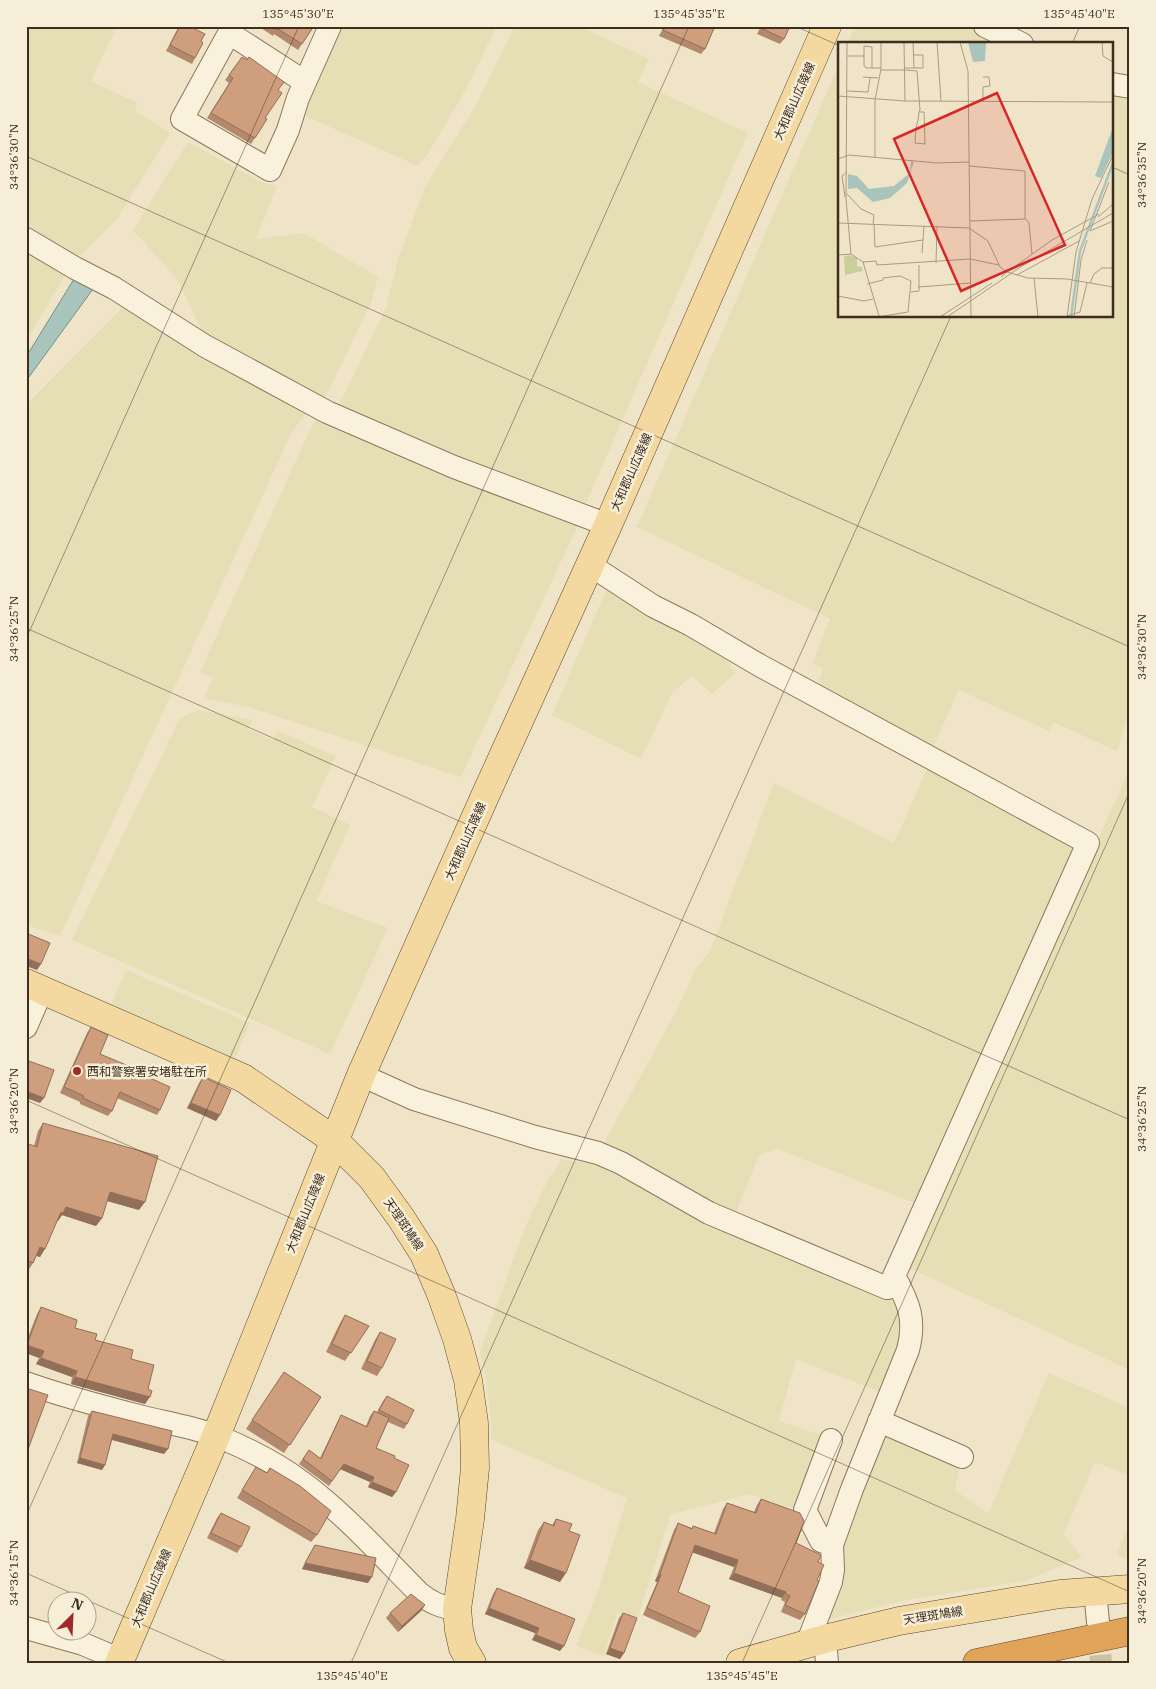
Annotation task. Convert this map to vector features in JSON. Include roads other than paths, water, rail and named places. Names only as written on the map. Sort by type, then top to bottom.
[{"type":"highway","points":[[977,1663],[1130,1631]]},
{"type":"highway","points":[[1016,1663],[1130,1649]]},
{"type":"main road","name":"大和郡山広陵線","points":[[120,1661],[216,1436],[361,1075],[608,525],[827,26]]},
{"type":"main road","name":"天理斑鳩線","points":[[34,986],[243,1078],[334,1140],[372,1178],[402,1218],[424,1254],[458,1339],[468,1380],[474,1423],[475,1468],[457,1609],[458,1630],[463,1648],[472,1663]]},
{"type":"main road","name":"天理斑鳩線","points":[[740,1663],[811,1651],[899,1620],[1060,1594],[1130,1589]]},
{"type":"street","points":[[305,82],[231,30],[182,119],[270,170],[288,130],[298,98],[330,26]]},
{"type":"street","points":[[985,26],[1018,42]]},
{"type":"street","points":[[1114,84],[1130,87]]},
{"type":"street","points":[[26,239],[114,288],[205,346],[327,412],[454,467],[608,525]]},
{"type":"street","points":[[590,565],[653,606],[1088,843],[894,1276],[908,1304],[912,1319],[912,1335],[908,1350],[852,1489],[832,1545],[834,1570],[811,1651]]},
{"type":"street","points":[[26,1027],[34,986]]},
{"type":"street","points":[[361,1075],[414,1099],[535,1137],[598,1153],[621,1163],[709,1213],[887,1288],[899,1285]]},
{"type":"street","points":[[26,1383],[70,1398],[195,1429],[216,1436],[275,1465],[302,1482],[354,1527],[430,1603],[441,1607],[457,1609]]},
{"type":"street","points":[[880,1421],[962,1457]]},
{"type":"street","points":[[830,1440],[805,1510],[821,1541],[832,1545]]},
{"type":"street","points":[[1095,1591],[1098,1622]]},
{"type":"street","points":[[26,1628],[83,1644],[120,1661]]},
{"type":"water","points":[[74,279],[93,289],[26,381],[26,357]]},
{"type":"tunnel","points":[[1098,1622],[1101,1663]]},
{"type":"place","name":"西和警察署安堵駐在所","points":[[77,1071]]}]
